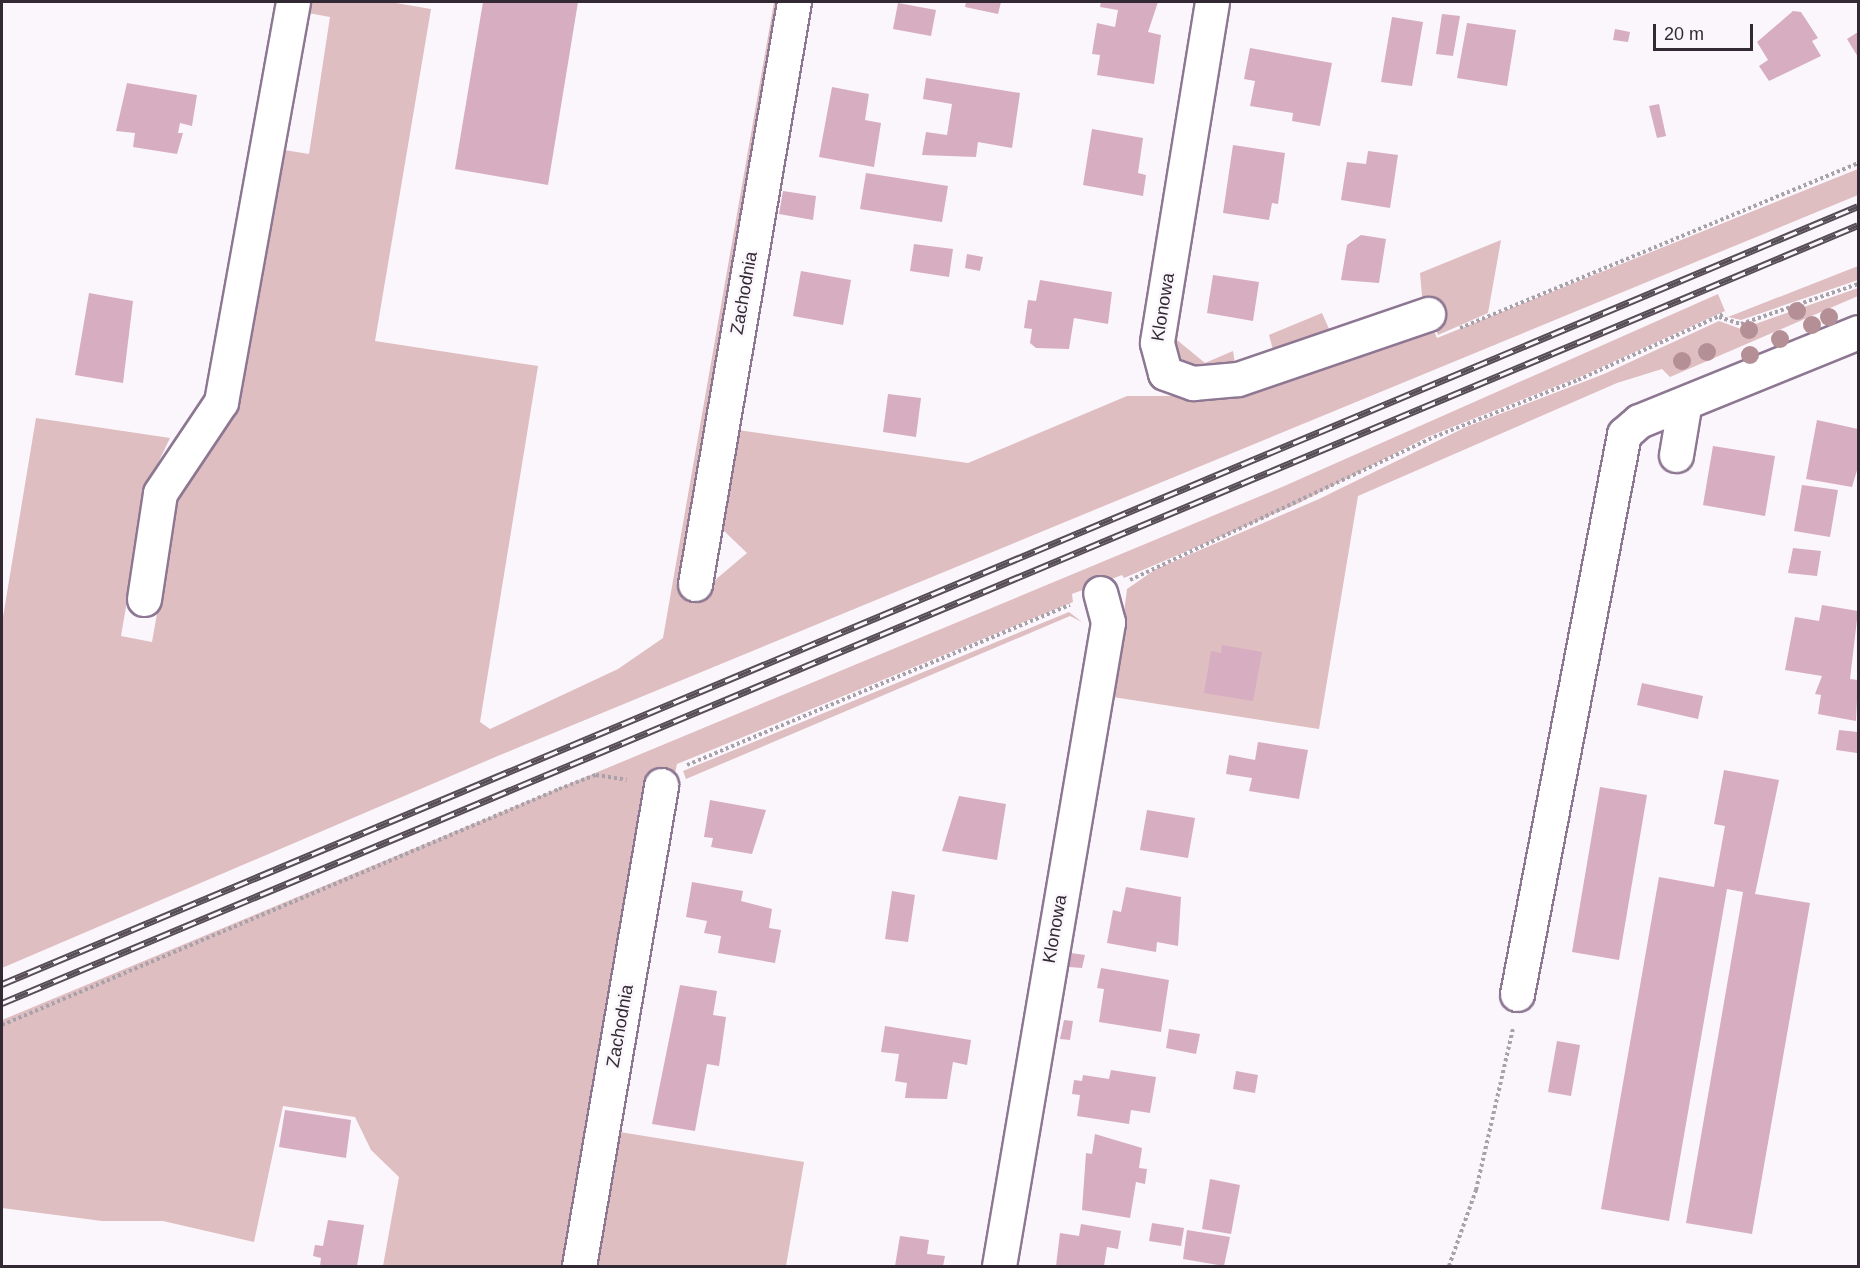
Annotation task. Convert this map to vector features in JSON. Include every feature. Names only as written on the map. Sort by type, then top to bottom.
[{"type":"street","points":[[144,599],[160,493],[221,402],[293,2]]},
{"type":"street","name":"Zachodnia","points":[[694,584],[794,2]]},
{"type":"street","name":"Klonowa","points":[[1212,2],[1157,343],[1165,373],[1193,383],[1238,379],[1428,314]]},
{"type":"street","points":[[1517,994],[1619,445],[1639,421],[1684,407],[1858,332]]},
{"type":"street","points":[[1676,455],[1684,407]]},
{"type":"street","name":"Klonowa","points":[[999,1266],[1107,622],[1100,592]]},
{"type":"street","name":"Zachodnia","points":[[579,1266],[661,785]]},
{"type":"path","points":[[1428,314],[1437,337],[1858,163]]},
{"type":"path","points":[[1719,317],[1742,324],[1858,284]]},
{"type":"path","points":[[2,1025],[596,775],[661,785],[682,768],[1277,515],[1434,437],[1726,313]]},
{"type":"path","points":[[1449,1266],[1476,1190],[1517,994]]},
{"type":"shaded area","points":[[305,2],[390,2],[431,9],[375,341],[538,366],[480,722],[490,729],[618,669],[663,638],[774,2],[783,2],[701,592],[747,553],[723,530],[738,430],[968,463],[1127,396],[1207,396],[1430,322],[1437,338],[1858,169],[1858,195],[500,755],[2,968],[2,623],[36,418],[170,438],[147,486],[121,636],[152,642],[178,494],[278,149],[309,154],[330,17],[303,12]]},
{"type":"shaded area","points":[[1206,157],[1177,340],[1205,363],[1233,351],[1236,370],[1207,373],[1184,363],[1173,347],[1197,159]]},
{"type":"shaded area","points":[[1501,240],[1488,313],[1438,335],[1428,306],[1423,307],[1420,273]]},
{"type":"shaded area","points":[[1858,266],[1858,280],[1741,320],[1728,317]]},
{"type":"shaded area","points":[[1858,288],[1858,296],[1670,377],[1662,369],[1617,383],[1358,496],[1319,729],[1113,697],[1127,589],[1156,569],[1319,499],[1466,427],[1604,374],[1719,321],[1741,329]]},
{"type":"shaded area","points":[[1718,294],[1725,311],[1582,376],[1427,437],[1297,504],[1124,578],[1122,575],[1072,594],[1073,602],[677,764],[564,1266],[383,1266],[399,1177],[371,1150],[355,1117],[283,1106],[254,1242],[163,1221],[102,1221],[2,1208],[2,1020],[1282,487]]},
{"type":"shaded area","points":[[1322,313],[1333,338],[1275,357],[1269,335]]},
{"type":"shaded area","points":[[1069,612],[1082,622],[1070,616],[686,779],[683,771]]},
{"type":"shaded area","points":[[620,1132],[804,1162],[786,1266],[597,1266]]},
{"type":"building","points":[[483,2],[578,2],[548,185],[455,169]]},
{"type":"building","points":[[966,2],[1001,2],[998,14],[965,7]]},
{"type":"building","points":[[1101,2],[1158,2],[1148,32],[1161,35],[1154,84],[1097,75],[1100,55],[1092,54],[1097,23],[1115,27],[1118,10],[1100,7]]},
{"type":"building","points":[[898,3],[936,10],[931,36],[893,29]]},
{"type":"building","points":[[1793,11],[1801,12],[1818,38],[1812,41],[1821,56],[1769,81],[1759,66],[1768,60],[1757,42]]},
{"type":"building","points":[[1442,14],[1460,16],[1453,56],[1436,54]]},
{"type":"building","points":[[1392,17],[1423,22],[1412,86],[1381,82]]},
{"type":"building","points":[[1467,23],[1516,30],[1507,86],[1457,78]]},
{"type":"building","points":[[1615,29],[1630,32],[1628,42],[1613,40]]},
{"type":"building","points":[[1858,32],[1858,57],[1847,39]]},
{"type":"building","points":[[1250,48],[1332,63],[1320,126],[1292,121],[1293,113],[1250,106],[1255,81],[1244,79]]},
{"type":"building","points":[[926,78],[1020,93],[1012,148],[978,142],[976,157],[922,155],[926,132],[947,135],[952,104],[923,99]]},
{"type":"building","points":[[127,83],[197,95],[192,126],[180,123],[178,133],[183,133],[177,154],[133,147],[135,133],[116,131]]},
{"type":"building","points":[[832,87],[869,94],[865,120],[881,123],[874,167],[819,157]]},
{"type":"building","points":[[1659,104],[1666,136],[1657,138],[1649,106]]},
{"type":"building","points":[[1092,129],[1143,138],[1138,173],[1146,175],[1143,196],[1083,185]]},
{"type":"building","points":[[1233,145],[1285,153],[1278,204],[1272,203],[1269,220],[1223,213]]},
{"type":"building","points":[[1368,151],[1398,155],[1390,208],[1341,200],[1347,162],[1366,164]]},
{"type":"building","points":[[866,173],[948,186],[942,222],[860,209]]},
{"type":"building","points":[[783,191],[816,196],[813,220],[779,214]]},
{"type":"building","points":[[1361,235],[1386,239],[1379,283],[1341,280],[1347,245]]},
{"type":"building","points":[[914,244],[953,249],[949,277],[910,271]]},
{"type":"building","points":[[967,254],[983,257],[980,271],[965,268]]},
{"type":"building","points":[[801,271],[851,280],[843,325],[793,316]]},
{"type":"building","points":[[1213,275],[1259,282],[1253,321],[1207,313]]},
{"type":"building","points":[[1040,280],[1112,292],[1108,324],[1074,318],[1069,349],[1036,348],[1030,343],[1032,329],[1024,328],[1028,300],[1036,301]]},
{"type":"building","points":[[89,293],[133,301],[123,383],[75,375]]},
{"type":"building","points":[[888,394],[921,398],[916,437],[883,432]]},
{"type":"building","points":[[1817,420],[1858,429],[1858,467],[1852,487],[1806,479]]},
{"type":"building","points":[[1713,446],[1775,456],[1765,516],[1703,505]]},
{"type":"building","points":[[1802,485],[1838,490],[1830,537],[1794,531]]},
{"type":"building","points":[[1793,548],[1821,551],[1817,576],[1788,573]]},
{"type":"building","points":[[1822,605],[1858,611],[1850,679],[1858,680],[1856,721],[1818,714],[1821,695],[1815,694],[1822,676],[1785,670],[1795,617],[1819,621]]},
{"type":"building","points":[[1222,645],[1262,652],[1253,701],[1204,693],[1211,651],[1221,653]]},
{"type":"building","points":[[1642,683],[1703,696],[1698,719],[1637,705]]},
{"type":"building","points":[[1839,730],[1858,732],[1857,753],[1836,750]]},
{"type":"building","points":[[1258,742],[1308,750],[1299,799],[1249,791],[1252,778],[1226,774],[1229,755],[1255,760]]},
{"type":"building","points":[[1724,770],[1779,780],[1755,894],[1810,903],[1752,1234],[1686,1223],[1743,892],[1727,889],[1669,1221],[1601,1209],[1659,877],[1714,887],[1725,826],[1714,824]]},
{"type":"building","points":[[1600,787],[1647,795],[1619,960],[1572,952]]},
{"type":"building","points":[[959,796],[1006,804],[997,860],[942,851]]},
{"type":"building","points":[[710,800],[766,810],[752,854],[711,847],[713,838],[704,837]]},
{"type":"building","points":[[1147,810],[1195,818],[1188,858],[1140,850]]},
{"type":"building","points":[[692,882],[743,891],[741,901],[772,909],[769,928],[781,930],[775,963],[718,953],[721,936],[704,933],[707,921],[686,917]]},
{"type":"building","points":[[1126,887],[1181,897],[1178,946],[1157,942],[1156,952],[1107,943],[1113,910],[1121,912]]},
{"type":"building","points":[[892,891],[915,895],[908,942],[885,939]]},
{"type":"building","points":[[1071,953],[1085,955],[1082,968],[1069,967]]},
{"type":"building","points":[[1101,968],[1169,980],[1161,1032],[1099,1022],[1104,989],[1097,988]]},
{"type":"building","points":[[680,985],[717,991],[713,1015],[726,1017],[719,1066],[707,1064],[695,1131],[652,1124]]},
{"type":"building","points":[[1064,1020],[1073,1021],[1070,1040],[1060,1039]]},
{"type":"building","points":[[885,1026],[971,1040],[967,1065],[953,1062],[947,1099],[905,1098],[907,1083],[895,1081],[899,1054],[881,1052]]},
{"type":"building","points":[[1169,1029],[1200,1034],[1196,1054],[1166,1048]]},
{"type":"building","points":[[1557,1041],[1580,1045],[1571,1096],[1548,1092]]},
{"type":"building","points":[[1111,1070],[1156,1077],[1150,1113],[1131,1110],[1129,1124],[1077,1116],[1080,1095],[1072,1094],[1074,1080],[1082,1081],[1083,1075],[1109,1079]]},
{"type":"building","points":[[1236,1071],[1258,1075],[1255,1093],[1233,1089]]},
{"type":"building","points":[[285,1110],[351,1120],[346,1158],[279,1147]]},
{"type":"building","points":[[1095,1134],[1142,1148],[1139,1168],[1147,1169],[1145,1184],[1136,1182],[1130,1218],[1082,1210],[1086,1153],[1092,1154]]},
{"type":"building","points":[[1210,1179],[1240,1185],[1231,1234],[1202,1229]]},
{"type":"building","points":[[328,1220],[364,1225],[357,1266],[320,1266],[321,1258],[313,1256],[315,1245],[323,1246]]},
{"type":"building","points":[[1152,1223],[1184,1228],[1181,1246],[1149,1241]]},
{"type":"building","points":[[1081,1224],[1121,1231],[1118,1249],[1107,1247],[1104,1266],[1056,1266],[1060,1233],[1079,1236]]},
{"type":"building","points":[[1187,1230],[1230,1237],[1224,1266],[1183,1259]]},
{"type":"building","points":[[900,1236],[929,1240],[927,1254],[945,1256],[943,1266],[895,1266]]},
{"type":"railway","points":[[2,984],[1858,206]]},
{"type":"railway","points":[[2,1003],[1858,225]]}]
